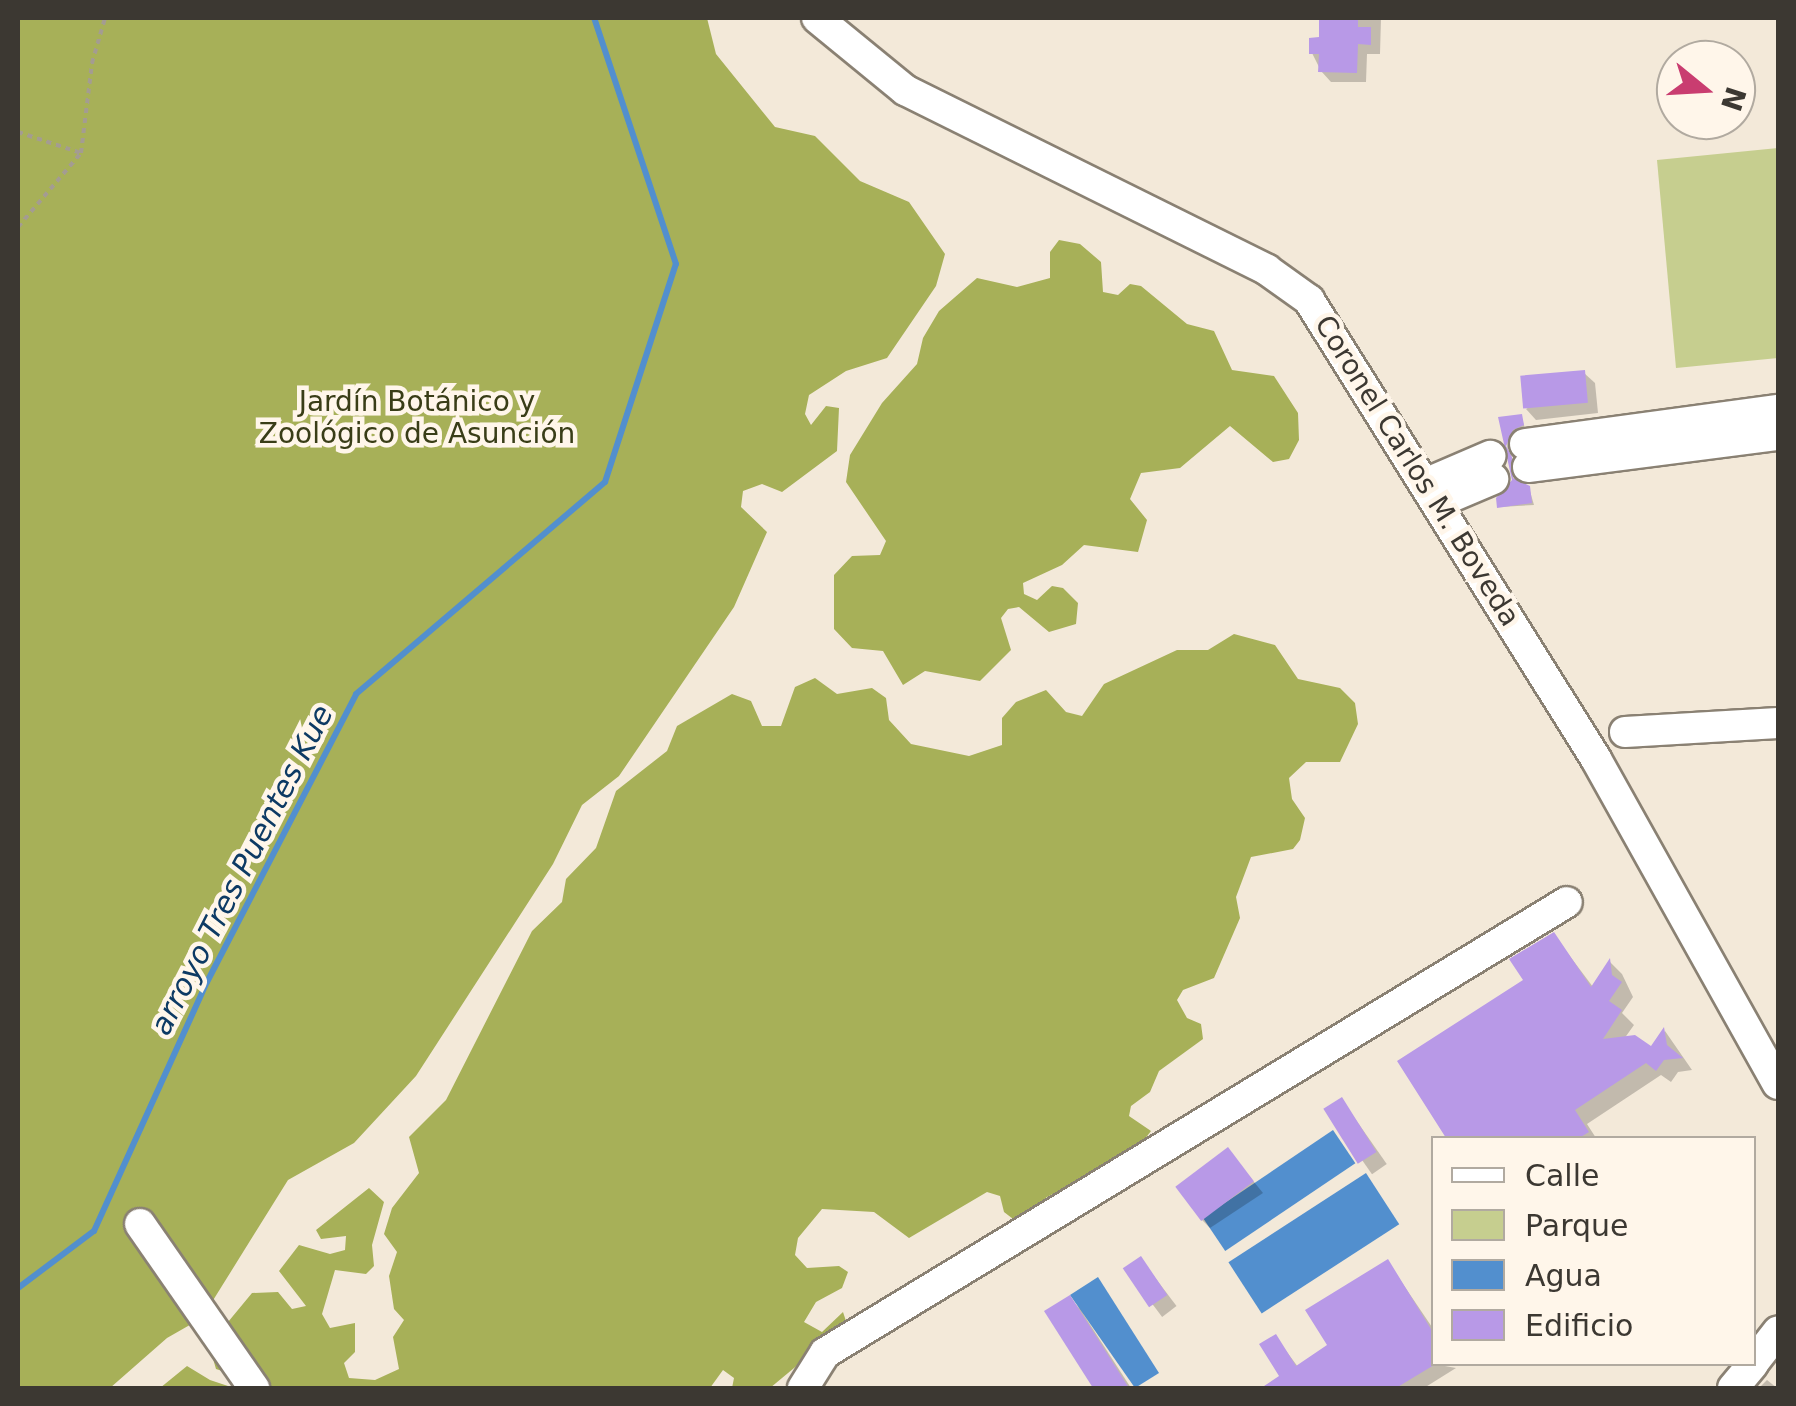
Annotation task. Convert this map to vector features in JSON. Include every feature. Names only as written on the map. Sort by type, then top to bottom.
[{"type":"street","name":"Coronel Carlos M. Boveda","points":[[817,18],[905,90],[1291,285],[1326,321],[1743,990],[1778,1084]]},
{"type":"street","points":[[1778,410],[1526,455],[1778,435]]},
{"type":"street","points":[[1433,493],[1492,468]]},
{"type":"street","points":[[1625,732],[1778,723]]},
{"type":"street","points":[[803,1388],[826,1353],[1568,902]]},
{"type":"street","points":[[140,1224],[254,1388]]},
{"type":"street","points":[[1756,1359],[1778,1331]]},
{"type":"street","points":[[1733,1388],[1751,1366]]},
{"type":"path","points":[[18,227],[81,153],[92,63],[105,18]]},
{"type":"path","points":[[18,132],[81,153]]},
{"type":"green space","name":"Jardín Botánico y Zoológico de Asunción","points":[[18,18],[707,18],[716,54],[775,127],[815,136],[860,181],[909,202],[945,254],[936,286],[887,358],[846,371],[809,395],[805,414],[811,425],[826,406],[839,408],[837,451],[782,492],[762,484],[743,491],[741,507],[767,532],[734,607],[619,776],[582,805],[553,864],[416,1076],[354,1143],[288,1180],[202,1318],[167,1338],[110,1388],[18,1388]]},
{"type":"green space","points":[[1778,148],[1778,358],[1676,368],[1657,160]]},
{"type":"green space","points":[[1059,240],[1080,244],[1101,262],[1103,292],[1118,295],[1130,284],[1141,286],[1187,324],[1214,331],[1232,370],[1274,376],[1298,413],[1299,440],[1289,459],[1273,462],[1230,426],[1180,468],[1141,473],[1130,499],[1147,520],[1138,552],[1084,545],[1062,565],[1023,583],[1024,594],[1037,600],[1052,586],[1063,588],[1078,603],[1076,624],[1049,632],[1019,607],[1008,609],[1001,618],[1011,650],[980,681],[925,671],[903,685],[883,651],[852,648],[834,629],[834,575],[852,556],[880,555],[886,541],[846,482],[850,455],[882,403],[917,364],[923,338],[939,311],[977,278],[1017,287],[1050,278],[1050,252]]},
{"type":"green space","points":[[1234,634],[1275,645],[1298,679],[1340,688],[1355,703],[1358,724],[1340,762],[1306,762],[1289,778],[1292,799],[1305,818],[1300,840],[1293,849],[1251,857],[1236,897],[1240,918],[1214,978],[1183,990],[1177,1000],[1187,1018],[1201,1024],[1203,1039],[1159,1071],[1150,1092],[1131,1106],[1129,1116],[1151,1131],[1134,1153],[1047,1197],[1017,1222],[1004,1212],[1000,1196],[987,1192],[909,1238],[874,1212],[822,1209],[798,1238],[795,1255],[807,1268],[839,1266],[848,1272],[842,1288],[816,1302],[804,1322],[822,1332],[843,1312],[847,1324],[770,1388],[732,1388],[734,1378],[723,1370],[710,1388],[275,1388],[216,1369],[209,1345],[252,1293],[278,1292],[292,1309],[306,1306],[279,1271],[299,1245],[330,1254],[345,1250],[346,1236],[321,1239],[316,1230],[369,1188],[384,1202],[372,1245],[374,1266],[366,1274],[335,1270],[322,1314],[330,1328],[355,1323],[355,1352],[344,1363],[349,1378],[375,1380],[399,1369],[393,1337],[404,1320],[394,1309],[389,1276],[397,1252],[384,1234],[392,1208],[419,1173],[409,1137],[446,1100],[532,931],[562,902],[566,879],[596,848],[616,791],[667,751],[677,726],[732,694],[751,701],[762,726],[781,726],[795,687],[815,678],[837,694],[872,688],[886,698],[889,720],[911,744],[969,756],[1002,745],[1002,718],[1016,702],[1046,690],[1066,712],[1082,716],[1104,684],[1177,650],[1208,650]]},
{"type":"green space","points":[[187,1366],[210,1380],[234,1388],[160,1388]]},
{"type":"water","points":[[1333,1130],[1355,1163],[1225,1251],[1203,1218]]},
{"type":"water","points":[[1366,1173],[1399,1224],[1262,1313],[1228,1262]]},
{"type":"water","points":[[1098,1277],[1159,1373],[1135,1388],[1070,1295]]},
{"type":"building","points":[[1319,18],[1358,18],[1358,27],[1371,27],[1371,45],[1358,44],[1357,73],[1318,72],[1319,54],[1309,54],[1309,38],[1319,37]]},
{"type":"building","points":[[1585,370],[1588,403],[1523,409],[1520,376]]},
{"type":"building","points":[[1522,414],[1524,425],[1513,430],[1506,446],[1512,457],[1513,478],[1530,486],[1532,503],[1497,508],[1496,498],[1512,480],[1498,417]]},
{"type":"building","points":[[1554,932],[1591,987],[1610,958],[1612,975],[1622,982],[1609,1001],[1622,1010],[1603,1039],[1635,1035],[1651,1046],[1664,1027],[1667,1045],[1683,1058],[1664,1060],[1656,1071],[1646,1063],[1575,1110],[1589,1132],[1582,1136],[1445,1136],[1397,1061],[1523,980],[1509,959]]},
{"type":"building","points":[[1342,1097],[1376,1152],[1358,1164],[1323,1109]]},
{"type":"building","points":[[1228,1147],[1254,1181],[1201,1221],[1175,1187]]},
{"type":"building","points":[[1141,1256],[1167,1295],[1149,1307],[1123,1268]]},
{"type":"building","points":[[1388,1259],[1431,1329],[1432,1366],[1396,1388],[1261,1388],[1279,1376],[1259,1344],[1276,1334],[1296,1366],[1327,1345],[1305,1310]]},
{"type":"building","points":[[1070,1295],[1129,1388],[1093,1388],[1044,1311]]},
{"type":"waterway","name":"arroyo Tres Puentes Kue","points":[[18,1288],[94,1231],[207,982],[356,694],[605,482],[676,264],[594,18]]}]
